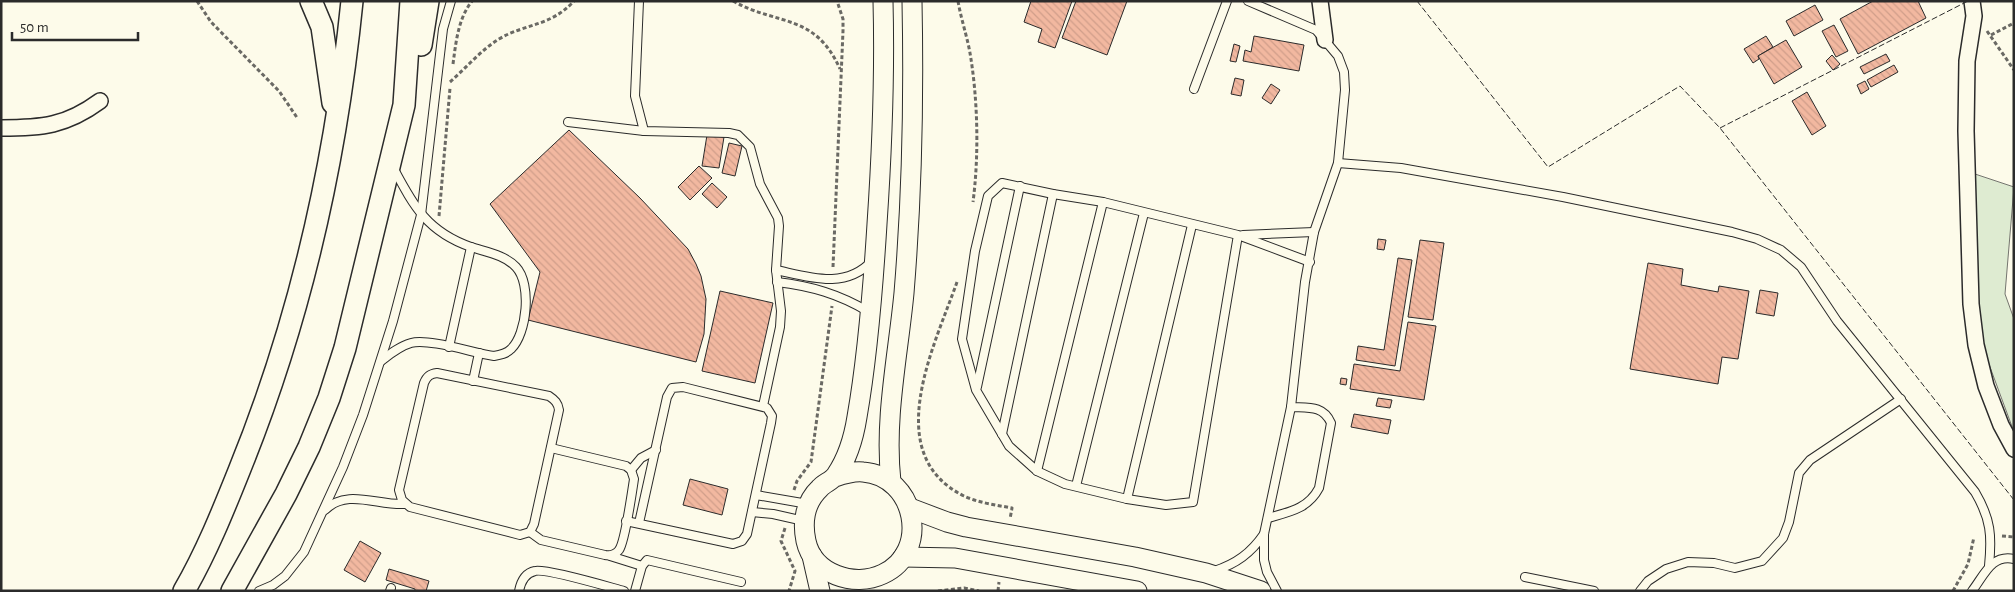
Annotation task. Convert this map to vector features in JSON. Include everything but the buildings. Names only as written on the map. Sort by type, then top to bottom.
[{"type":"main road","points":[[311,1],[322,27],[336,124]]},
{"type":"main road","points":[[184,591],[225,506],[256,430],[282,352],[304,273],[336,124],[345,72],[352,1]]},
{"type":"main road","points":[[398,1],[396,69],[404,105]]},
{"type":"main road","points":[[404,105],[412,1]]},
{"type":"main road","points":[[232,591],[286,494],[309,447],[329,398],[344,348],[404,105],[417,70],[428,1]]},
{"type":"street","points":[[871,1],[884,37]]},
{"type":"street","points":[[835,477],[855,429],[870,313],[883,110],[883,1]]},
{"type":"street","points":[[890,482],[888,436],[901,326],[908,238],[912,150],[912,1]]},
{"type":"street","points":[[1320,1],[1325,40]]},
{"type":"street","points":[[1972,1],[1974,16],[1966,76],[1971,304],[1976,345],[1986,386],[2014,449]]},
{"type":"street","points":[[1,128],[50,126],[77,116],[100,101]]},
{"type":"street","points":[[812,555],[822,567],[836,576],[852,580],[868,580],[894,567],[903,557],[910,542],[913,525],[910,508],[902,493],[890,482],[878,475],[849,472],[835,477],[819,488],[798,511],[806,542],[812,555],[820,591]]},
{"type":"street","points":[[910,508],[928,516],[966,527],[1135,557],[1206,573],[1260,591]]},
{"type":"street","points":[[903,557],[954,558],[1137,591]]},
{"type":"street","points":[[870,591],[883,574]]},
{"type":"lane","points":[[259,591],[285,576],[304,552],[356,432],[393,321],[421,215],[443,29],[451,1]]},
{"type":"lane","points":[[639,1],[635,96],[644,131]]},
{"type":"lane","points":[[1194,89],[1226,1]]},
{"type":"lane","points":[[1248,1],[1316,30],[1338,56],[1344,72],[1346,90],[1338,163],[1314,232],[1305,282],[1291,407],[1264,534],[1264,560],[1267,572],[1277,591]]},
{"type":"lane","points":[[568,122],[644,131],[729,133],[745,140],[750,147],[754,155],[760,184],[778,218],[780,235],[776,270],[781,311],[780,326],[763,406]]},
{"type":"lane","points":[[379,363],[390,353],[412,342],[424,342],[494,356],[502,354],[510,350],[516,343],[522,326],[527,290],[522,274],[511,262],[455,242],[438,232],[421,215],[410,199],[391,163]]},
{"type":"lane","points":[[1338,163],[1400,168],[1554,195],[1732,232],[1757,239],[1781,250],[1801,267],[1837,321],[1968,482],[1982,503],[1987,514],[1992,539],[1989,566],[1972,591]]},
{"type":"lane","points":[[1238,235],[1193,502],[1166,505],[1127,499],[1065,484],[1037,471],[1009,446],[976,390],[962,339],[975,251],[988,196],[1002,183],[1104,202],[1238,235],[1310,262]]},
{"type":"lane","points":[[976,390],[1020,186]]},
{"type":"lane","points":[[1002,434],[1053,194]]},
{"type":"lane","points":[[1037,471],[1104,202]]},
{"type":"lane","points":[[1076,486],[1144,213]]},
{"type":"lane","points":[[1127,499],[1192,225]]},
{"type":"lane","points":[[1238,235],[1314,232]]},
{"type":"lane","points":[[449,347],[471,247]]},
{"type":"lane","points":[[776,270],[824,280],[840,280],[858,273],[875,258]]},
{"type":"lane","points":[[777,282],[808,286],[833,294],[870,313]]},
{"type":"lane","points":[[472,381],[479,354]]},
{"type":"lane","points":[[437,373],[554,399],[559,410],[550,448],[534,524],[530,532],[520,535],[410,507],[405,504],[399,495],[426,377],[431,374],[437,373]]},
{"type":"lane","points":[[626,521],[639,524],[738,544],[742,541],[747,534],[756,495],[771,423],[770,411],[763,406],[683,387],[672,388],[666,397],[639,524]]},
{"type":"lane","points":[[1640,591],[1648,582],[1666,569],[1688,562],[1714,563],[1735,568],[1762,561],[1783,538],[1789,522],[1799,473],[1810,460],[1901,399]]},
{"type":"lane","points":[[1268,518],[1301,508],[1315,496],[1320,488],[1330,423],[1328,416],[1316,408],[1291,407]]},
{"type":"lane","points":[[550,448],[626,466],[631,470],[634,479],[620,549],[610,556]]},
{"type":"lane","points":[[631,470],[641,458],[656,450]]},
{"type":"lane","points":[[756,495],[798,511]]},
{"type":"lane","points":[[322,513],[329,506],[347,498],[394,505],[405,504]]},
{"type":"lane","points":[[752,512],[798,511]]},
{"type":"lane","points":[[530,532],[541,540],[610,556],[642,566]]},
{"type":"lane","points":[[1206,573],[1238,562],[1264,534]]},
{"type":"lane","points":[[1989,566],[2003,559],[2014,559]]},
{"type":"lane","points":[[635,591],[644,562],[651,560],[741,582]]},
{"type":"lane","points":[[519,591],[520,584],[526,575],[535,570],[540,570],[624,591]]},
{"type":"lane","points":[[1525,577],[1594,591]]},
{"type":"path","points":[[197,1],[211,22],[279,91],[298,119]]},
{"type":"path","points":[[438,232],[450,82],[456,35],[465,12],[472,1]]},
{"type":"path","points":[[450,82],[485,49],[500,38],[546,22],[558,15],[574,1]]},
{"type":"path","points":[[733,1],[758,13],[788,20],[808,29],[825,44],[834,56],[840,70]]},
{"type":"path","points":[[832,280],[843,19],[837,1]]},
{"type":"path","points":[[1974,16],[1991,36],[2014,70]]},
{"type":"path","points":[[1991,36],[2014,23]]},
{"type":"path","points":[[790,591],[795,570],[781,541],[798,511],[797,481],[811,462],[833,294]]},
{"type":"path","points":[[1953,591],[1968,564],[1974,537]]},
{"type":"path","points":[[938,591],[964,588],[979,591]]},
{"type":"green space","points":[[1969,172],[2014,187],[2005,294],[2014,319],[2014,432],[1963,294]]},
{"type":"fence","points":[[1417,1],[1548,167],[1680,86],[1720,128],[2014,500]]},
{"type":"fence","points":[[1720,128],[1968,1]]}]
